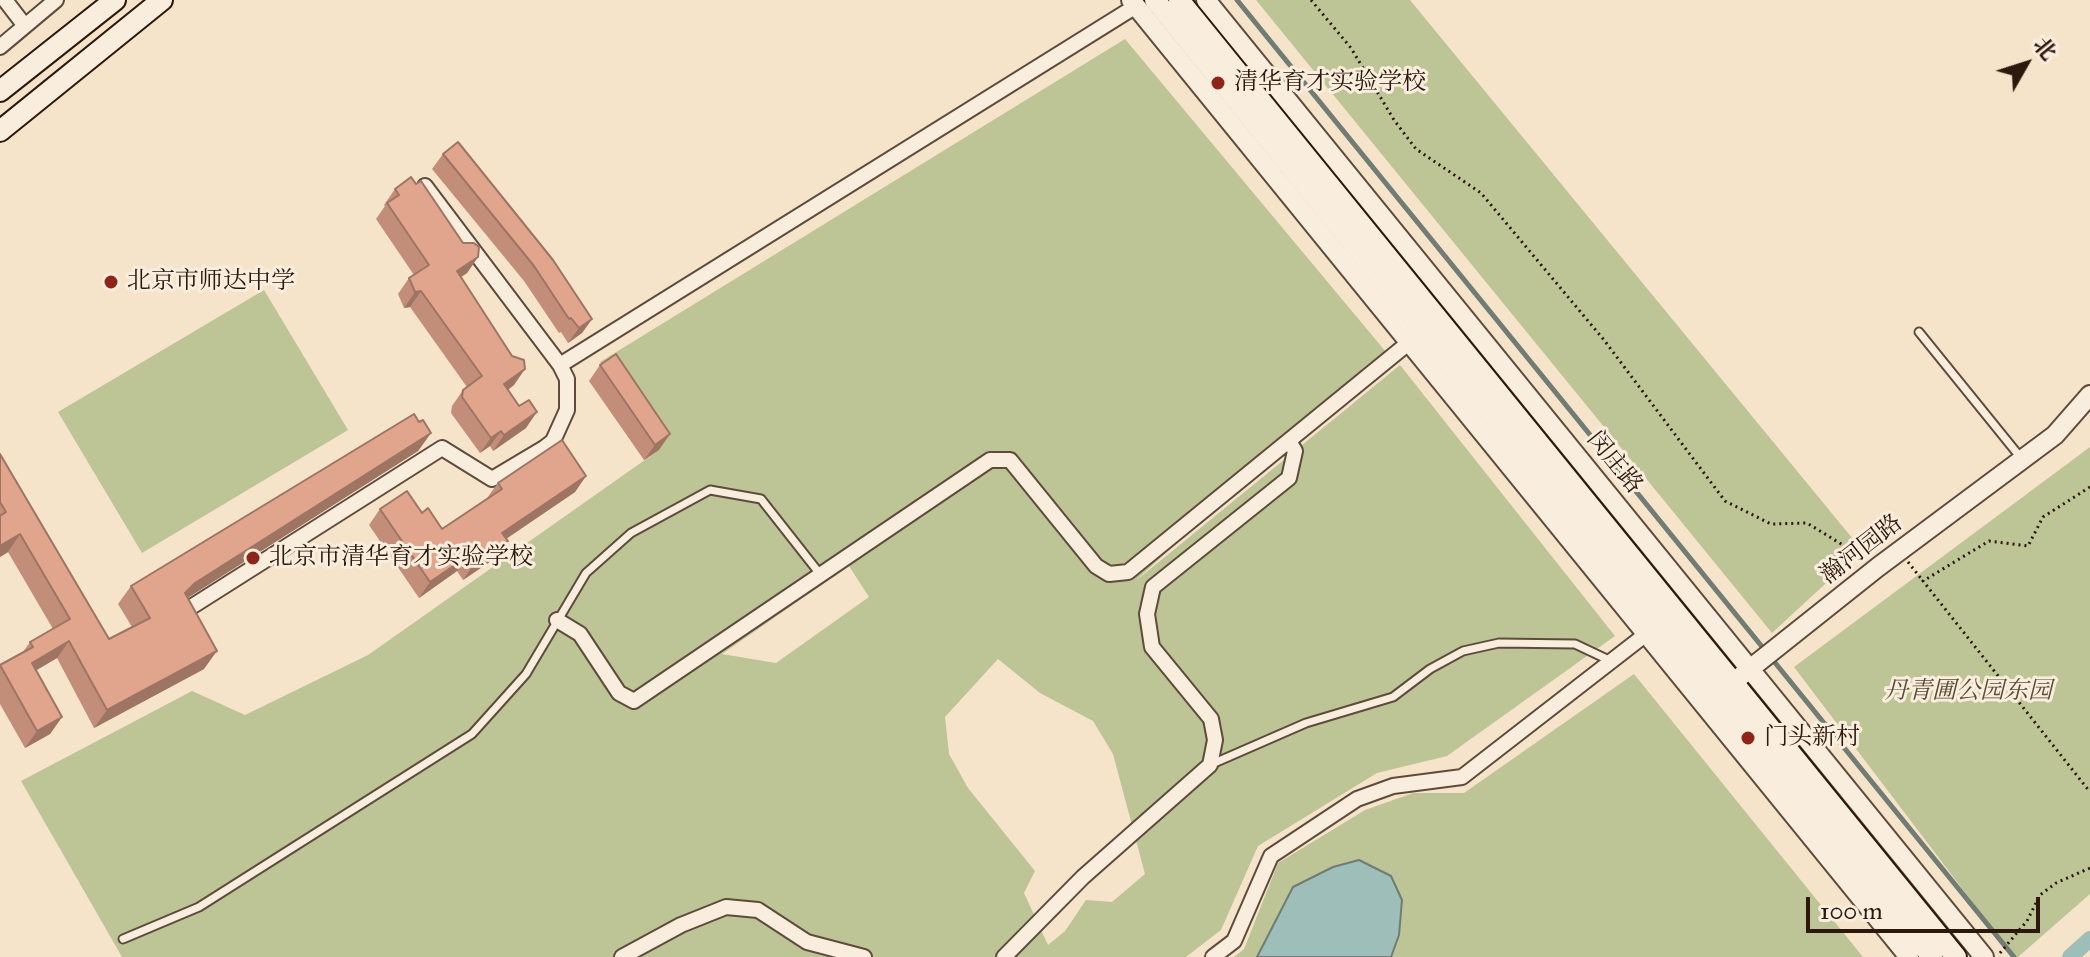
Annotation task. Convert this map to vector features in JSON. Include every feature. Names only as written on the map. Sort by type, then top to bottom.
[{"type":"main road","points":[[0,91],[115,0]]},
{"type":"main road","points":[[0,131],[162,0]]},
{"type":"main road","name":"闵庄路","points":[[1179,0],[1755,665],[1956,957]]},
{"type":"main road","points":[[1141,2],[1653,628],[1932,957]]},
{"type":"street","points":[[5,0],[25,26]]},
{"type":"street","points":[[0,47],[56,0]]},
{"type":"street","name":"闵庄路","points":[[1206,0],[1992,955]]},
{"type":"street","points":[[560,365],[1141,2]]},
{"type":"street","points":[[188,609],[442,448],[492,479],[553,441],[567,410],[567,379],[560,365],[425,186]]},
{"type":"street","points":[[557,620],[580,634],[619,693],[634,701],[990,460],[1010,460],[1096,566],[1109,574],[1128,572],[1416,336]]},
{"type":"street","name":"瀚河园路","points":[[1755,665],[1878,567],[2055,435],[2090,395]]},
{"type":"street","points":[[1004,957],[1083,877],[1210,765],[1215,740],[1211,719],[1152,647],[1147,614],[1153,587],[1289,478],[1295,451],[1289,441]]},
{"type":"street","points":[[1653,628],[1755,665]]},
{"type":"street","points":[[1213,957],[1234,941],[1271,856],[1357,799],[1393,786],[1462,777],[1653,628]]},
{"type":"street","points":[[1653,628],[1909,957]]},
{"type":"street","points":[[622,957],[681,925],[726,907],[758,910],[807,942],[864,957]]},
{"type":"lane","points":[[1919,332],[2022,459]]},
{"type":"lane","points":[[123,939],[199,907],[472,734],[526,674],[586,573],[631,533],[710,490],[761,499],[820,574]]},
{"type":"lane","points":[[1210,765],[1306,723],[1393,697],[1430,669],[1463,651],[1499,643],[1575,644],[1611,661]]},
{"type":"path","points":[[1311,0],[1351,48],[1394,120],[1416,149],[1481,193],[1604,340],[1725,501],[1771,524],[1807,523],[1878,567]]},
{"type":"path","points":[[1923,581],[1989,541],[2028,546],[2043,517],[2090,487]]},
{"type":"path","points":[[1899,551],[2090,792]]},
{"type":"path","points":[[1992,955],[2027,921],[2040,895],[2056,883],[2090,868]]},
{"type":"green space","points":[[1256,0],[1410,0],[1862,550],[1772,633]]},
{"type":"green space","points":[[1125,39],[1386,352],[1133,583],[1400,365],[1615,636],[1447,756],[1377,773],[1258,846],[1221,930],[1186,957],[122,957],[21,781],[192,691],[245,715],[368,655],[659,450],[600,362]],"holes":[[[849,566],[869,597],[776,663],[722,654]],[[998,659],[1040,693],[1093,721],[1113,754],[1145,874],[1112,902],[1086,900],[1065,931],[1048,945],[1024,893],[1035,871],[968,788],[949,754],[945,717]]]},
{"type":"green space","points":[[264,290],[348,430],[142,553],[58,412]]},
{"type":"green space","name":"丹青圃公园东园","points":[[2090,447],[2090,894],[2018,957],[2014,957],[1794,667]]},
{"type":"green space","points":[[1634,674],[1863,957],[1234,957],[1244,949],[1278,863],[1365,810],[1413,793],[1464,793]]},
{"type":"water","points":[[1359,860],[1391,876],[1402,900],[1399,935],[1391,957],[1257,957],[1293,887],[1333,867]]},
{"type":"building","points":[[458,142],[553,260],[592,319],[579,328],[569,319],[534,266],[443,154]]},
{"type":"building","points":[[411,177],[416,184],[421,181],[463,243],[474,243],[479,247],[478,257],[457,271],[512,356],[524,360],[525,369],[504,384],[519,406],[529,400],[537,412],[504,435],[501,431],[491,438],[462,397],[463,390],[482,376],[421,291],[415,292],[409,278],[429,265],[387,203],[399,195],[395,189]]},
{"type":"building","points":[[616,354],[670,434],[655,445],[600,365]]},
{"type":"building","points":[[414,414],[419,422],[423,420],[431,433],[195,583],[185,593],[217,651],[107,710],[69,641],[32,663],[62,717],[37,731],[0,665],[33,647],[30,642],[70,619],[20,534],[0,546],[0,516],[6,512],[0,502],[0,454],[109,639],[150,618],[131,586]]},
{"type":"building","points":[[562,440],[586,476],[502,533],[508,541],[474,564],[468,556],[430,582],[380,509],[407,491],[422,513],[428,508],[442,529],[502,489],[498,483]]},
{"type":"waterway","points":[[1237,0],[2014,957]]},
{"type":"waterway","points":[[2070,957],[2090,939]]},
{"type":"place","name":"清华育才实验学校","points":[[1218,83]]},
{"type":"place","name":"北京市师达中学","points":[[111,282]]},
{"type":"place","name":"北京市清华育才实验学校","points":[[253,558]]},
{"type":"place","name":"门头新村","points":[[1748,738]]}]
